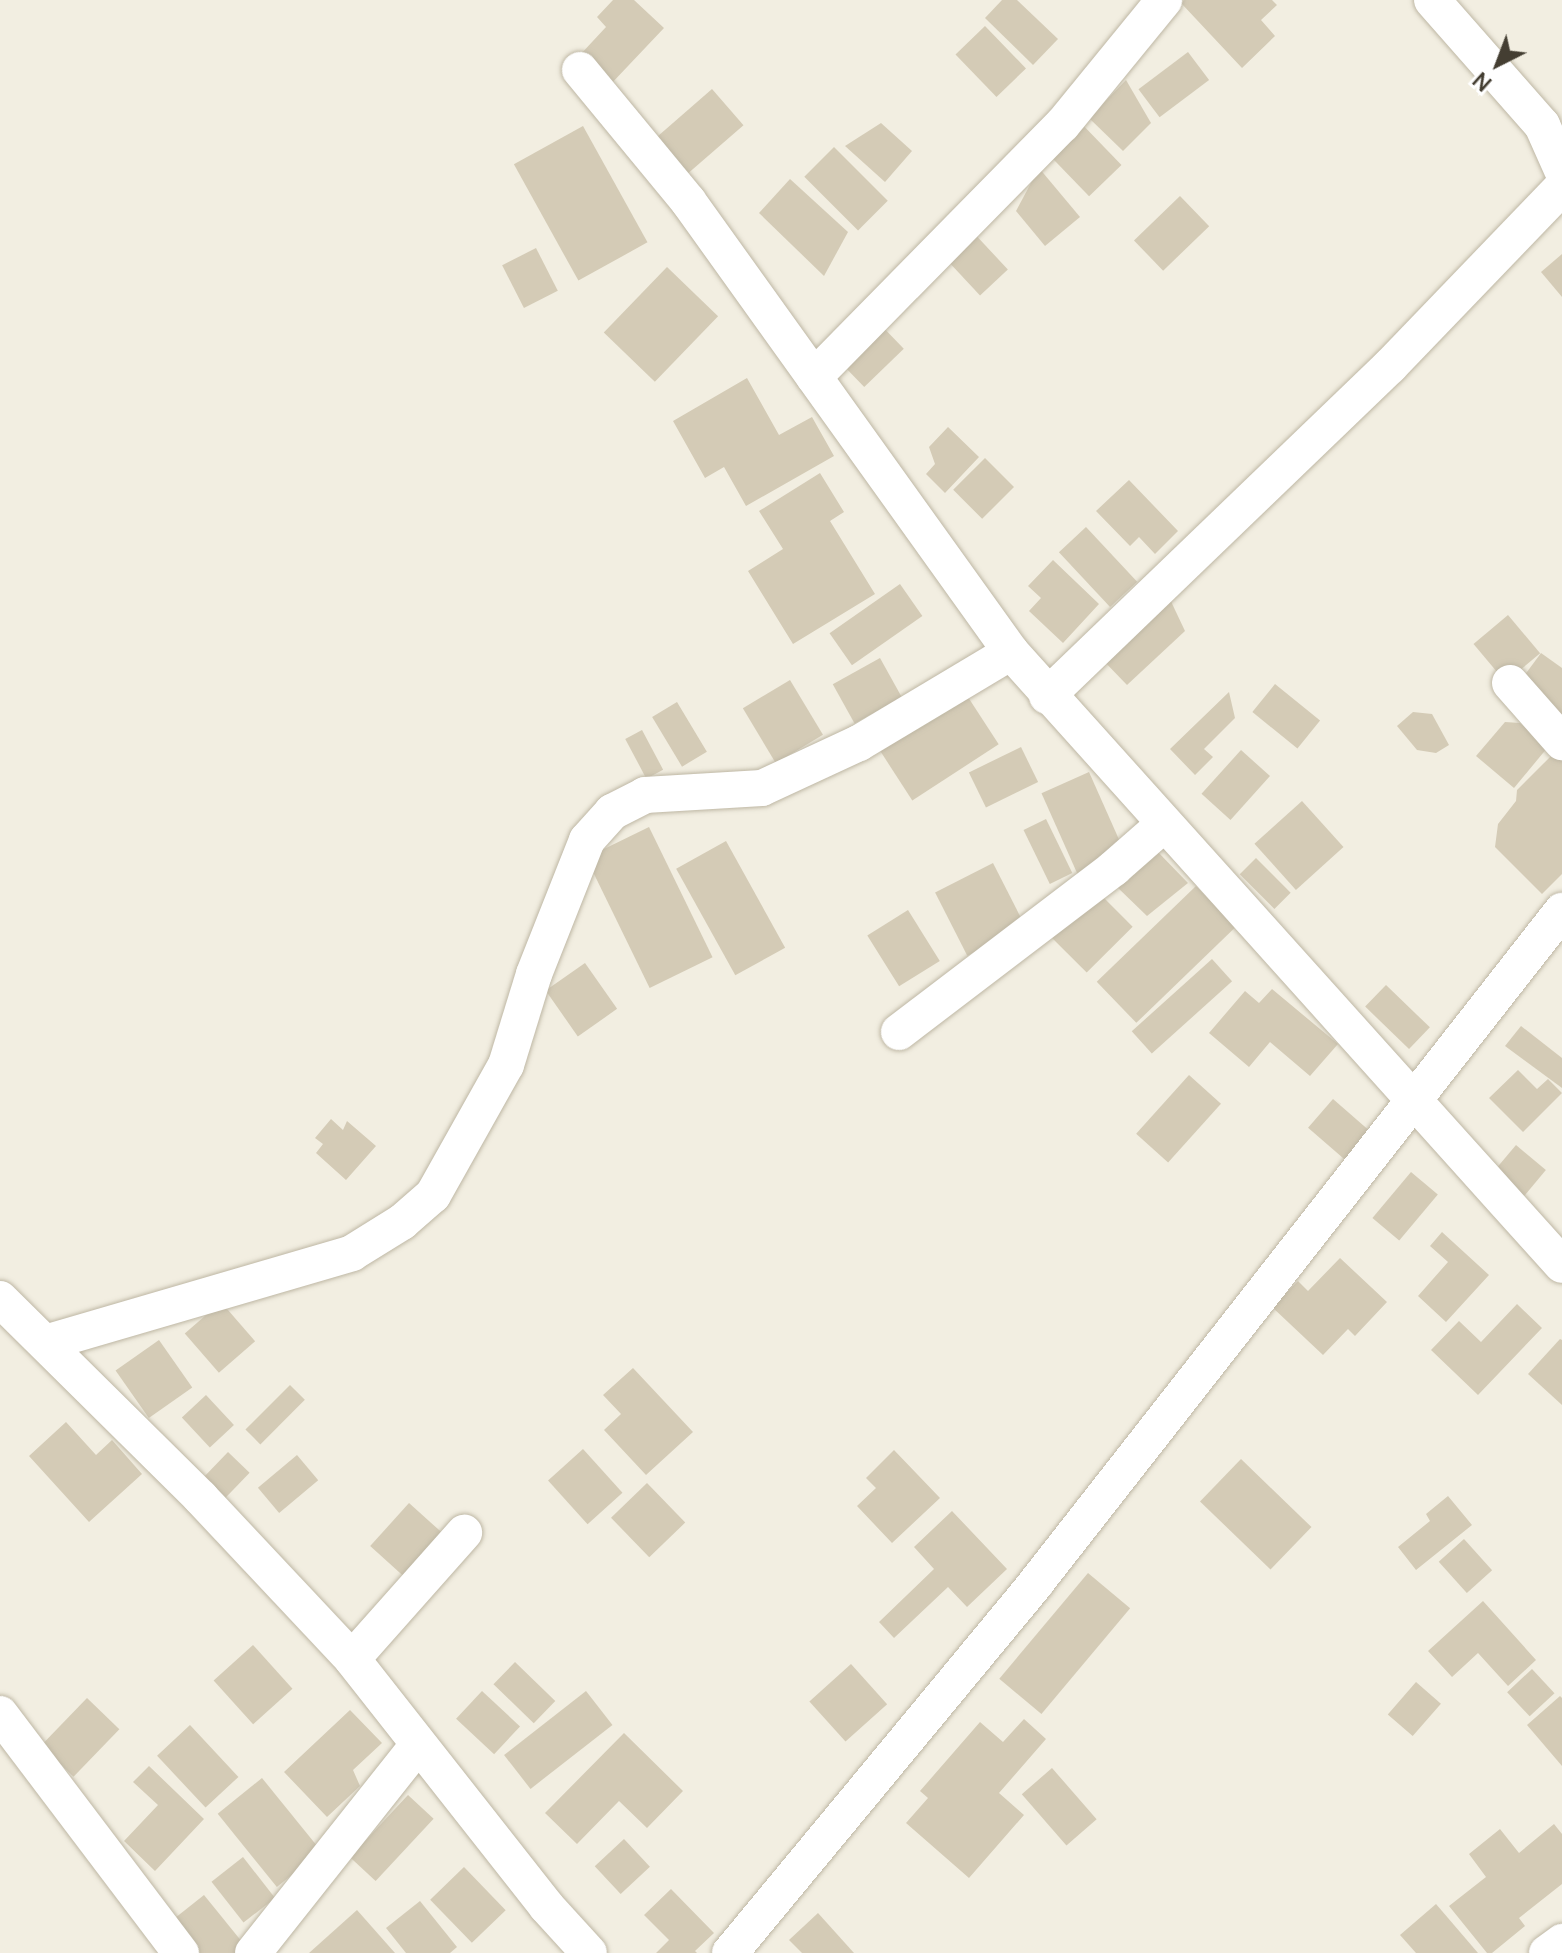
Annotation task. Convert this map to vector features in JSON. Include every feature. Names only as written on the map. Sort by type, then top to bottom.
[{"type":"street","points":[[814,377],[1063,124],[1164,0]]},
{"type":"street","points":[[1432,0],[1542,125],[1562,170]]},
{"type":"street","points":[[580,70],[688,201],[1011,652],[1047,696],[1562,1265]]},
{"type":"street","points":[[1047,696],[1390,366],[1562,187]]},
{"type":"street","points":[[45,1343],[352,1253],[402,1222],[433,1195],[506,1065],[534,974],[587,840],[612,812],[645,795],[762,788],[859,743],[1011,652]]},
{"type":"street","points":[[1510,683],[1562,742]]},
{"type":"street","points":[[899,1032],[1114,868],[1164,824]]},
{"type":"street","points":[[730,1953],[1035,1584],[1562,911]]},
{"type":"street","points":[[0,1299],[201,1498],[352,1659],[417,1746],[589,1953]]},
{"type":"street","points":[[352,1659],[464,1533]]},
{"type":"street","points":[[0,1714],[181,1953]]},
{"type":"street","points":[[253,1953],[417,1746]]},
{"type":"street","points":[[1547,1953],[1562,1942]]},
{"type":"building","points":[[613,0],[634,0],[664,28],[610,85],[579,56],[606,27],[597,17]]},
{"type":"building","points":[[1002,0],[1017,0],[1058,39],[1033,65],[985,18]]},
{"type":"building","points":[[1184,0],[1272,0],[1277,5],[1261,20],[1275,36],[1242,68],[1181,3]]},
{"type":"building","points":[[985,26],[1026,68],[996,97],[956,54]]},
{"type":"building","points":[[1188,52],[1209,80],[1160,117],[1138,89]]},
{"type":"building","points":[[1126,80],[1151,123],[1123,151],[1089,118]]},
{"type":"building","points":[[712,89],[743,125],[682,178],[651,142]]},
{"type":"building","points":[[1077,119],[1121,165],[1089,196],[1045,150]]},
{"type":"building","points":[[881,123],[912,151],[885,182],[845,146]]},
{"type":"building","points":[[583,126],[647,242],[578,281],[514,164]]},
{"type":"building","points":[[834,147],[888,201],[858,230],[804,177]]},
{"type":"building","points":[[1039,168],[1080,217],[1045,246],[1016,211]]},
{"type":"building","points":[[790,179],[848,232],[824,276],[759,213]]},
{"type":"building","points":[[1180,196],[1209,226],[1163,271],[1134,240]]},
{"type":"building","points":[[971,230],[1008,269],[980,295],[943,256]]},
{"type":"building","points":[[536,248],[558,291],[524,308],[502,265]]},
{"type":"building","points":[[1562,254],[1562,297],[1541,272]]},
{"type":"building","points":[[667,267],[718,316],[655,382],[604,332]]},
{"type":"building","points":[[876,320],[904,349],[864,387],[836,358]]},
{"type":"building","points":[[747,378],[779,435],[812,417],[834,456],[746,506],[724,467],[705,478],[673,421]]},
{"type":"building","points":[[948,427],[979,457],[945,493],[926,474],[935,464],[929,447]]},
{"type":"building","points":[[985,458],[1014,487],[982,519],[953,490]]},
{"type":"building","points":[[820,473],[844,512],[830,521],[875,594],[793,644],[748,571],[783,549],[759,511]]},
{"type":"building","points":[[1129,480],[1178,531],[1155,554],[1139,537],[1130,546],[1096,511]]},
{"type":"building","points":[[1086,527],[1137,582],[1110,607],[1059,552]]},
{"type":"building","points":[[1053,560],[1099,604],[1063,643],[1029,611],[1041,598],[1028,586]]},
{"type":"building","points":[[900,584],[922,616],[852,665],[830,633]]},
{"type":"building","points":[[1167,593],[1185,631],[1127,685],[1099,656]]},
{"type":"building","points":[[1508,615],[1540,653],[1506,682],[1474,644]]},
{"type":"building","points":[[1541,653],[1562,668],[1562,722],[1516,687]]},
{"type":"building","points":[[880,658],[902,697],[855,724],[833,684]]},
{"type":"building","points":[[790,680],[823,735],[776,763],[743,708]]},
{"type":"building","points":[[1275,684],[1320,721],[1297,748],[1252,712]]},
{"type":"building","points":[[1229,692],[1235,718],[1204,749],[1213,757],[1195,775],[1170,749]]},
{"type":"building","points":[[966,694],[999,744],[912,800],[880,750]]},
{"type":"building","points":[[677,702],[707,752],[682,767],[652,717]]},
{"type":"building","points":[[1413,712],[1432,714],[1449,745],[1436,753],[1417,750],[1397,726]]},
{"type":"building","points":[[1505,722],[1520,723],[1548,747],[1514,788],[1476,756]]},
{"type":"building","points":[[642,730],[663,770],[646,779],[625,739]]},
{"type":"building","points":[[1021,747],[1038,782],[986,807],[969,772]]},
{"type":"building","points":[[1241,750],[1270,776],[1231,820],[1202,794]]},
{"type":"building","points":[[1554,753],[1562,761],[1562,874],[1542,894],[1495,847],[1498,824],[1516,801],[1517,790]]},
{"type":"building","points":[[1089,772],[1125,852],[1077,874],[1041,793]]},
{"type":"building","points":[[1302,801],[1343,847],[1296,890],[1254,844]]},
{"type":"building","points":[[1046,819],[1072,873],[1050,884],[1024,830]]},
{"type":"building","points":[[649,827],[713,957],[650,988],[586,858]]},
{"type":"building","points":[[726,841],[785,948],[735,975],[676,869]]},
{"type":"building","points":[[1156,850],[1188,883],[1147,916],[1116,886]]},
{"type":"building","points":[[1256,858],[1291,893],[1274,909],[1240,874]]},
{"type":"building","points":[[993,863],[1025,926],[967,956],[935,893]]},
{"type":"building","points":[[1196,886],[1236,927],[1136,1023],[1097,982]]},
{"type":"building","points":[[1098,892],[1133,927],[1087,973],[1052,938]]},
{"type":"building","points":[[908,910],[940,961],[899,986],[867,935]]},
{"type":"building","points":[[1212,959],[1232,981],[1152,1054],[1132,1031]]},
{"type":"building","points":[[585,963],[617,1009],[578,1036],[546,991]]},
{"type":"building","points":[[1386,985],[1430,1027],[1409,1049],[1365,1007]]},
{"type":"building","points":[[1272,989],[1338,1044],[1310,1076],[1270,1042],[1249,1067],[1209,1033],[1245,991],[1259,1003]]},
{"type":"building","points":[[1521,1026],[1562,1058],[1562,1088],[1505,1046]]},
{"type":"building","points":[[1518,1070],[1537,1089],[1548,1079],[1562,1093],[1523,1132],[1489,1098]]},
{"type":"building","points":[[1189,1075],[1221,1104],[1168,1162],[1136,1134]]},
{"type":"building","points":[[1333,1099],[1376,1136],[1351,1165],[1308,1128]]},
{"type":"building","points":[[331,1119],[343,1130],[347,1121],[376,1146],[346,1180],[316,1153],[323,1144],[315,1138]]},
{"type":"building","points":[[1516,1145],[1546,1170],[1522,1198],[1492,1173]]},
{"type":"building","points":[[1411,1172],[1438,1194],[1399,1240],[1372,1218]]},
{"type":"building","points":[[1442,1232],[1489,1275],[1446,1322],[1418,1296],[1448,1262],[1430,1246]]},
{"type":"building","points":[[1340,1258],[1387,1302],[1355,1336],[1348,1329],[1323,1355],[1272,1307],[1298,1281],[1308,1291]]},
{"type":"building","points":[[221,1302],[255,1341],[219,1373],[185,1333]]},
{"type":"building","points":[[1517,1304],[1542,1328],[1478,1395],[1431,1350],[1459,1321],[1481,1342]]},
{"type":"building","points":[[159,1340],[192,1388],[149,1418],[116,1370]]},
{"type":"building","points":[[1562,1340],[1562,1405],[1528,1374]]},
{"type":"building","points":[[633,1368],[693,1432],[646,1475],[604,1430],[621,1414],[603,1395]]},
{"type":"building","points":[[290,1385],[305,1400],[260,1444],[245,1430]]},
{"type":"building","points":[[206,1395],[234,1425],[210,1447],[182,1418]]},
{"type":"building","points":[[66,1422],[96,1455],[112,1440],[142,1474],[89,1522],[29,1456]]},
{"type":"building","points":[[583,1449],[622,1493],[588,1524],[548,1480]]},
{"type":"building","points":[[894,1450],[940,1498],[892,1543],[857,1506],[876,1488],[866,1478]]},
{"type":"building","points":[[228,1452],[250,1473],[225,1498],[204,1477]]},
{"type":"building","points":[[297,1455],[318,1480],[279,1513],[258,1488]]},
{"type":"building","points":[[1241,1459],[1311,1527],[1271,1570],[1200,1501]]},
{"type":"building","points":[[647,1483],[685,1523],[649,1557],[611,1518]]},
{"type":"building","points":[[1448,1496],[1472,1525],[1416,1570],[1398,1547],[1430,1521],[1426,1514]]},
{"type":"building","points":[[409,1503],[445,1535],[406,1578],[370,1546]]},
{"type":"building","points":[[952,1511],[1007,1569],[967,1607],[948,1587],[894,1638],[879,1622],[934,1569],[914,1547]]},
{"type":"building","points":[[1464,1539],[1492,1570],[1467,1593],[1439,1562]]},
{"type":"building","points":[[1088,1573],[1130,1608],[1041,1714],[999,1679]]},
{"type":"building","points":[[1483,1601],[1536,1660],[1508,1686],[1478,1653],[1452,1677],[1428,1651]]},
{"type":"building","points":[[253,1645],[292,1689],[253,1724],[214,1680]]},
{"type":"building","points":[[515,1662],[555,1701],[534,1723],[493,1684]]},
{"type":"building","points":[[851,1664],[887,1704],[846,1742],[809,1701]]},
{"type":"building","points":[[1532,1669],[1555,1693],[1530,1716],[1507,1692]]},
{"type":"building","points":[[1416,1682],[1441,1704],[1413,1736],[1388,1714]]},
{"type":"building","points":[[482,1691],[520,1726],[494,1754],[456,1719]]},
{"type":"building","points":[[586,1691],[612,1725],[531,1789],[504,1755]]},
{"type":"building","points":[[1560,1696],[1562,1698],[1562,1766],[1527,1725]]},
{"type":"building","points":[[87,1698],[119,1729],[74,1777],[41,1745]]},
{"type":"building","points":[[350,1710],[382,1743],[353,1770],[360,1786],[327,1817],[284,1772]]},
{"type":"building","points":[[1024,1719],[1046,1739],[999,1793],[1024,1815],[969,1878],[906,1823],[928,1798],[920,1791],[980,1722],[1003,1742]]},
{"type":"building","points":[[190,1725],[238,1777],[206,1808],[157,1756]]},
{"type":"building","points":[[624,1733],[683,1791],[647,1828],[619,1801],[577,1844],[545,1813]]},
{"type":"building","points":[[149,1766],[204,1819],[155,1871],[124,1841],[158,1805],[133,1782]]},
{"type":"building","points":[[1052,1768],[1097,1819],[1066,1846],[1022,1794]]},
{"type":"building","points":[[262,1778],[321,1851],[277,1887],[218,1814]]},
{"type":"building","points":[[408,1795],[434,1819],[376,1881],[350,1857]]},
{"type":"building","points":[[1554,1824],[1562,1834],[1562,1884],[1519,1918],[1525,1926],[1492,1953],[1487,1953],[1449,1906],[1486,1877],[1469,1854],[1500,1829],[1519,1853]]},
{"type":"building","points":[[624,1839],[650,1867],[621,1894],[595,1866]]},
{"type":"building","points":[[243,1857],[275,1898],[243,1923],[211,1882]]},
{"type":"building","points":[[464,1867],[506,1910],[472,1943],[430,1900]]},
{"type":"building","points":[[671,1889],[714,1933],[695,1951],[697,1953],[656,1953],[669,1940],[644,1915]]},
{"type":"building","points":[[204,1895],[247,1948],[240,1953],[195,1953],[170,1922]]},
{"type":"building","points":[[420,1901],[457,1947],[450,1953],[406,1953],[386,1928]]},
{"type":"building","points":[[1436,1904],[1478,1953],[1416,1953],[1400,1935]]},
{"type":"building","points":[[357,1910],[395,1953],[309,1953]]},
{"type":"building","points":[[818,1913],[854,1953],[802,1953],[789,1940]]}]
